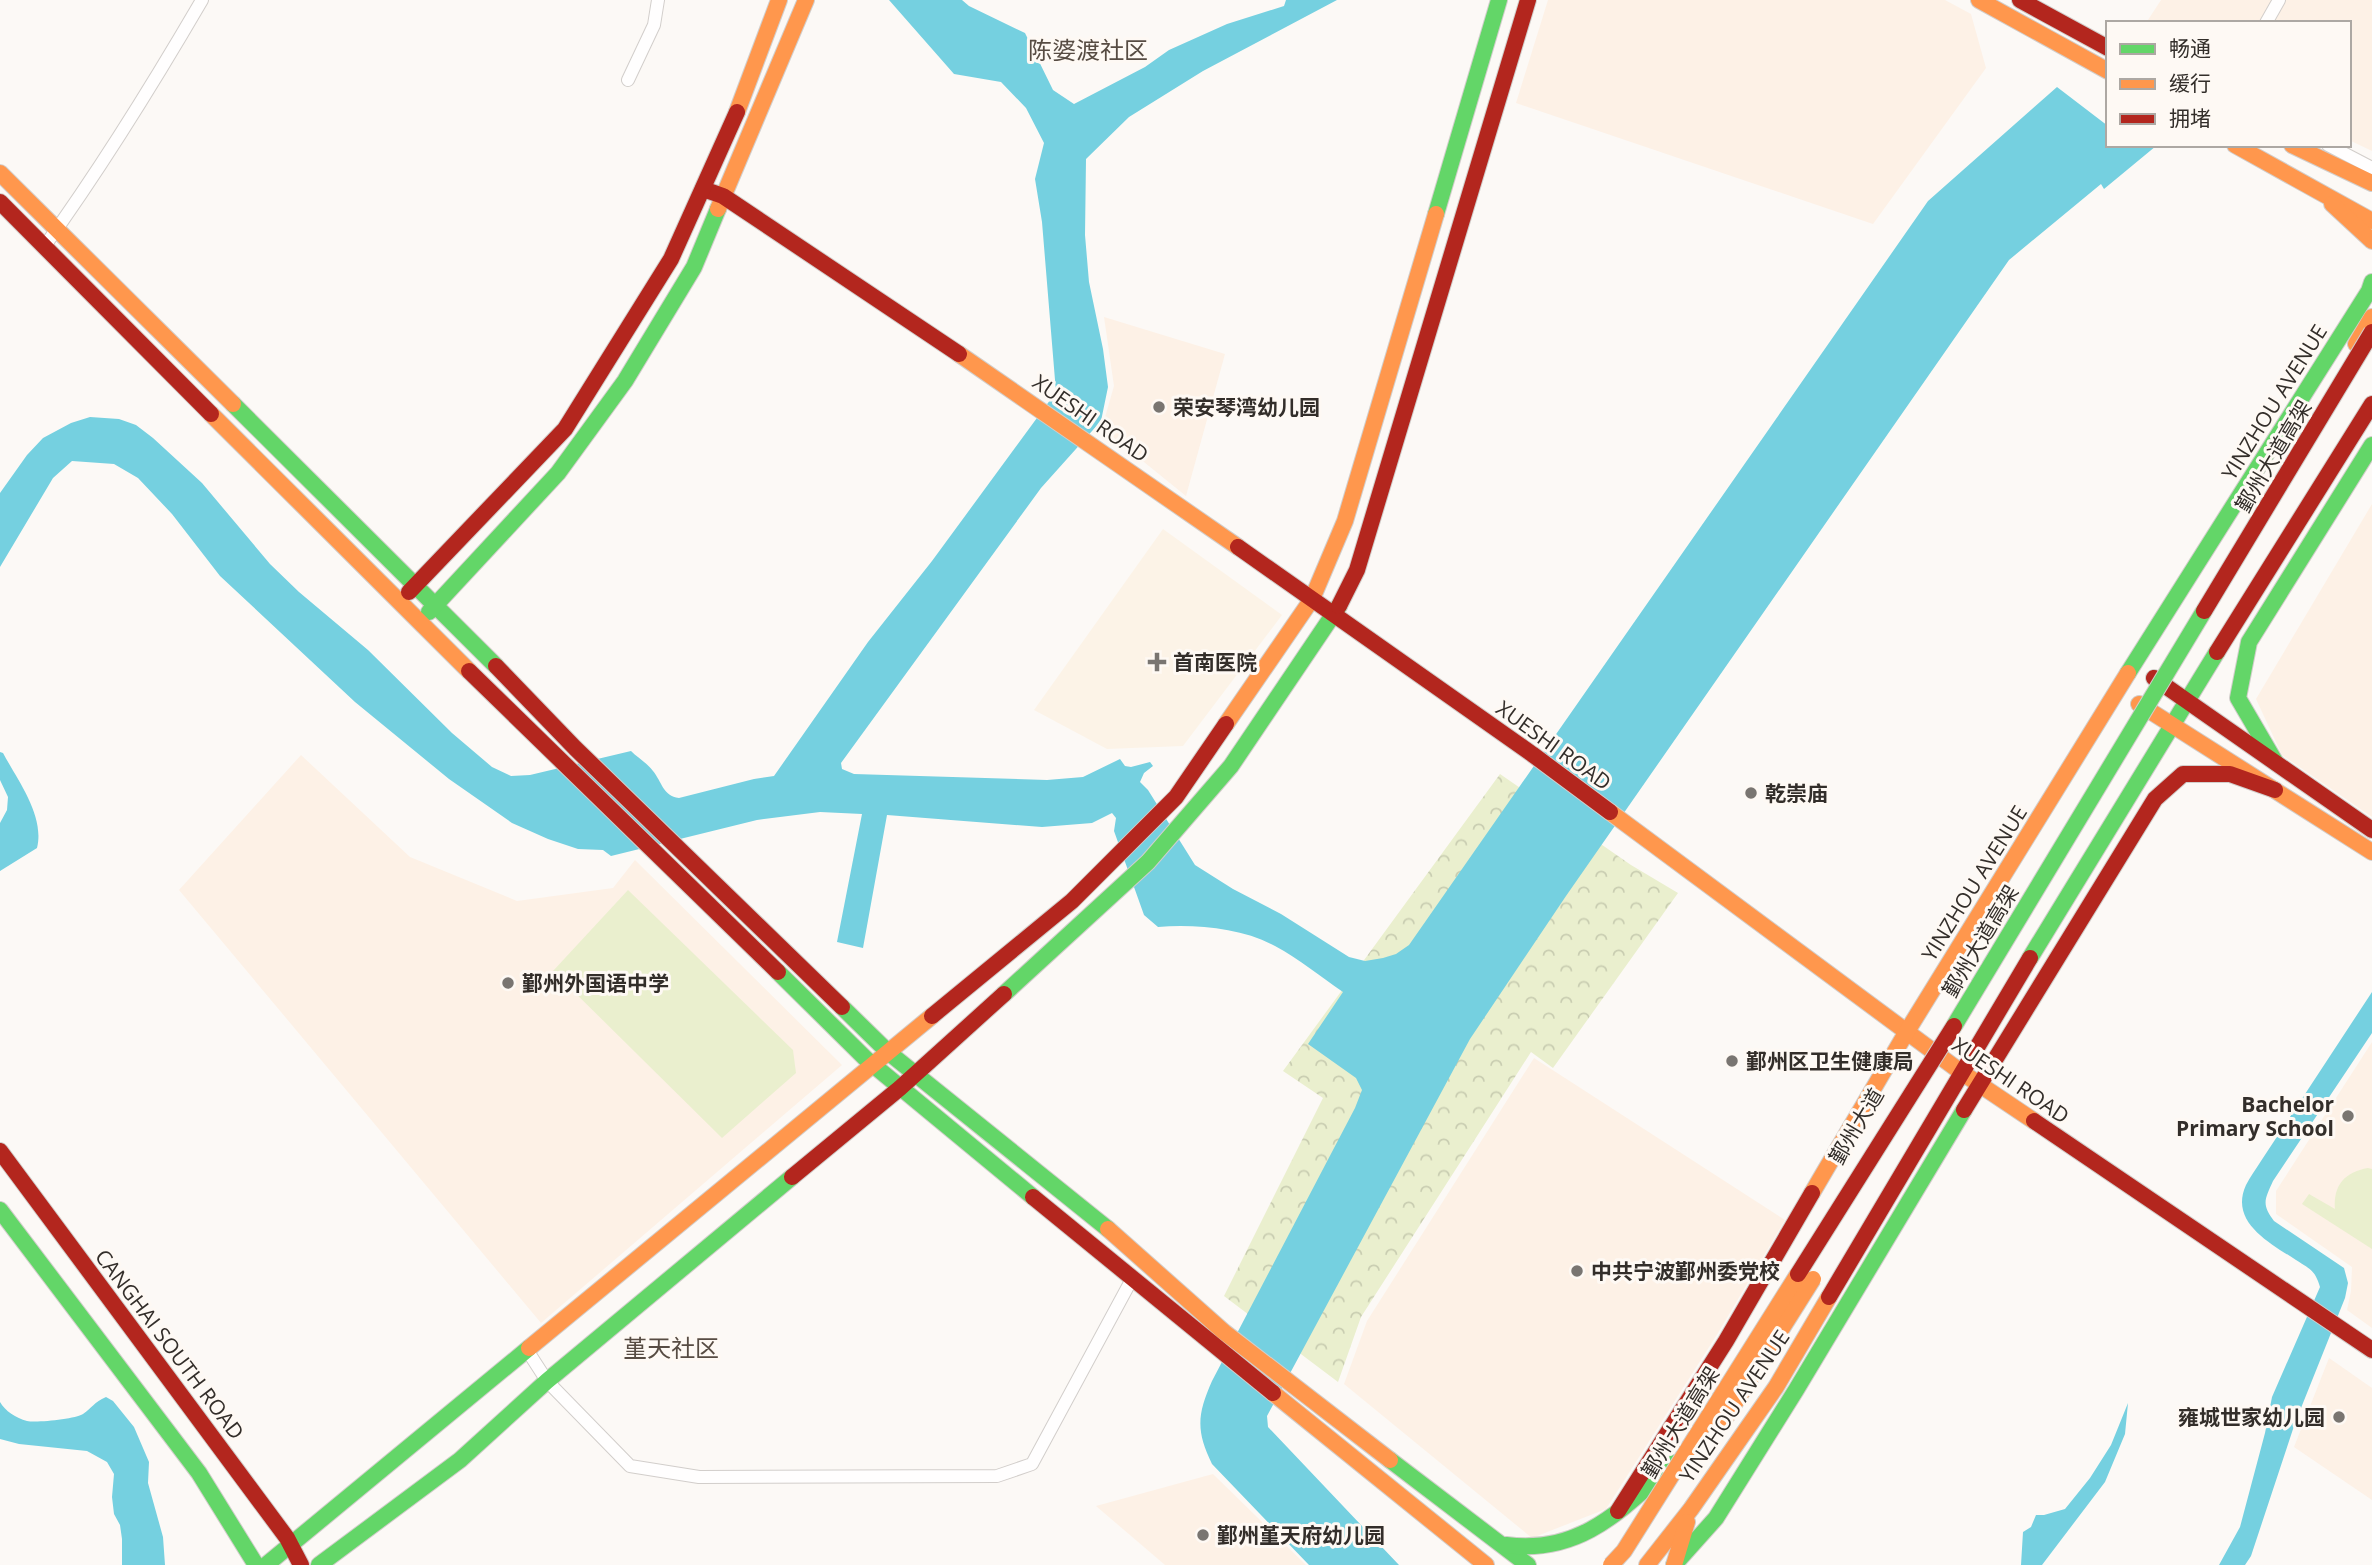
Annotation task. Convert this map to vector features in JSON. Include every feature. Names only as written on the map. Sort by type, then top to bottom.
[{"type":"main road","points":[[397,600],[417,586],[565,429],[671,259],[739,107],[779,0]]},
{"type":"main road","points":[[419,622],[558,473],[625,381],[694,267],[806,0]]},
{"type":"main road","points":[[266,1565],[1072,901],[1176,797],[1312,599],[1345,521],[1499,0]]},
{"type":"main road","points":[[319,1565],[460,1460],[547,1381],[915,1075],[1148,862],[1231,766],[1334,615],[1357,570],[1528,0]]},
{"type":"main road","points":[[1979,0],[2106,70]]},
{"type":"main road","points":[[2020,0],[2106,47]]},
{"type":"main road","points":[[2238,147],[2372,221]]},
{"type":"main road","points":[[2296,147],[2372,183]]},
{"type":"main road","points":[[2336,165],[2357,176],[2372,176]]},
{"type":"main road","points":[[0,173],[417,586],[575,748],[888,1052],[1109,1229],[1224,1332],[1528,1565]]},
{"type":"main road","name":"XUESHI ROAD","points":[[702,189],[723,196],[1015,391],[1532,754],[1928,1049],[2372,1350]]},
{"type":"main road","points":[[2319,193],[2372,241]]},
{"type":"main road","points":[[0,202],[419,622],[873,1065],[1219,1350],[1486,1565]]},
{"type":"main road","name":"YINZHOU AVENUE","points":[[1618,1511],[1726,1341],[1906,1033],[2372,282]]},
{"type":"main road","name":"YINZHOU AVENUE","points":[[2139,704],[2372,317]]},
{"type":"main road","name":"鄞州大道高架","points":[[1611,1565],[1624,1551],[1952,1029],[2372,332]]},
{"type":"main road","name":"YINZHOU AVENUE","points":[[1630,1565],[1766,1356],[2372,358]]},
{"type":"main road","name":"YINZHOU AVENUE","points":[[1647,1565],[1776,1387],[1961,1072],[2172,725],[2372,404]]},
{"type":"main road","points":[[2276,764],[2238,698],[2249,642],[2372,445]]},
{"type":"main road","points":[[2154,678],[2372,830]]},
{"type":"main road","points":[[2139,704],[2372,852]]},
{"type":"main road","name":"鄞州大道","points":[[1602,1565],[1635,1528],[2139,704]]},
{"type":"main road","name":"YINZHOU AVENUE","points":[[1674,1565],[1716,1518],[2155,799],[2183,774],[2230,774],[2275,790]]},
{"type":"main road","name":"CANGHAI SOUTH ROAD","points":[[0,1151],[290,1544],[301,1565]]},
{"type":"main road","points":[[0,1210],[199,1473],[256,1565]]},
{"type":"main road","points":[[1502,1544],[1523,1550],[1568,1542],[1618,1511],[1676,1460]]},
{"type":"main road","points":[[1674,1565],[1690,1509]]},
{"type":"main road","points":[[1464,1546],[1473,1565]]},
{"type":"street","points":[[44,247],[162,68],[202,0]]},
{"type":"street","points":[[628,80],[654,25],[658,0]]},
{"type":"street","points":[[2267,21],[2279,0]]},
{"type":"street","points":[[2332,147],[2372,168]]},
{"type":"street","points":[[527,1350],[547,1381],[630,1466],[699,1477],[997,1476],[1032,1465],[1132,1279]]},
{"type":"shaded area","points":[[1548,0],[1945,0],[1971,14],[1986,68],[1873,224],[1516,103]]},
{"type":"shaded area","points":[[2161,0],[2372,0],[2372,151],[2351,141],[2351,21],[2147,21]]},
{"type":"shaded area","name":"荣安琴湾幼儿园","points":[[1104,317],[1225,354],[1186,496],[1102,428],[1114,386]]},
{"type":"shaded area","points":[[2372,504],[2372,817],[2282,755],[2256,699]]},
{"type":"shaded area","name":"首南医院","points":[[1163,529],[1282,615],[1183,746],[1107,749],[1034,710]]},
{"type":"shaded area","name":"鄞州外国语中学","points":[[301,755],[410,857],[517,901],[613,888],[635,860],[842,1065],[541,1323],[179,890]]},
{"type":"shaded area","name":"Bachelor Primary School","points":[[2372,1042],[2372,1328],[2347,1310],[2352,1267],[2276,1214],[2276,1191]]},
{"type":"shaded area","name":"中共宁波鄞州委党校","points":[[1534,1058],[1785,1220],[1718,1333],[1606,1509],[1532,1538],[1344,1384],[1367,1321]]},
{"type":"shaded area","name":"雍城世家幼儿园","points":[[2329,1358],[2372,1388],[2372,1500],[2294,1447]]},
{"type":"shaded area","name":"鄞州堇天府幼儿园","points":[[1213,1474],[1306,1565],[1165,1565],[1096,1506]]},
{"type":"green space","points":[[1500,774],[1631,865],[1678,893],[1553,1068],[1531,1052],[1361,1317],[1338,1382],[1224,1296],[1323,1098],[1283,1071]]},
{"type":"green space","points":[[628,890],[793,1050],[796,1073],[722,1138],[553,971]]},
{"type":"green space","points":[[2372,1169],[2372,1249],[2302,1204],[2309,1194],[2335,1209],[2336,1193],[2342,1181],[2353,1173]]},
{"type":"water","points":[[889,0],[962,0],[1025,33],[1053,90],[1074,104],[1145,67],[1169,50],[1227,24],[1284,6],[1286,0],[1337,0],[1203,71],[1129,117],[1086,159],[1085,235],[1089,282],[1108,387],[1101,421],[1041,488],[841,763],[842,769],[854,774],[1047,780],[1083,777],[1120,759],[1125,766],[1131,767],[1150,762],[1153,766],[1144,773],[1140,782],[1148,790],[1195,865],[1349,957],[1365,961],[1396,954],[1409,945],[1928,201],[2057,87],[2106,124],[2106,147],[2155,147],[2104,189],[2101,184],[2009,260],[1566,896],[1470,1039],[1267,1416],[1268,1427],[1399,1565],[1309,1565],[1212,1464],[1203,1442],[1200,1423],[1203,1404],[1212,1381],[1362,1090],[1356,1078],[1308,1044],[1343,992],[1275,946],[1248,935],[1187,926],[1158,927],[1144,915],[1114,831],[1116,818],[1112,813],[1092,823],[1042,827],[887,815],[863,948],[837,942],[862,814],[820,812],[757,820],[611,856],[603,850],[578,849],[548,839],[512,823],[449,779],[355,702],[220,576],[172,514],[138,478],[114,464],[72,461],[53,478],[0,567],[0,493],[27,455],[43,438],[71,423],[90,417],[119,419],[136,425],[153,438],[202,483],[270,564],[368,650],[452,733],[492,767],[511,776],[530,775],[631,751],[651,768],[669,794],[679,798],[774,776],[868,642],[932,561],[1056,392],[1042,222],[1035,179],[1044,143],[1026,108],[1001,82],[954,74]]},
{"type":"water","points":[[0,752],[29,799],[38,836],[37,848],[0,871],[0,823],[7,810],[8,797],[0,780]]},
{"type":"water","points":[[2372,992],[2372,1033],[2273,1181],[2266,1201],[2267,1210],[2274,1221],[2344,1268],[2348,1283],[2345,1298],[2295,1423],[2251,1556],[2245,1565],[2219,1565],[2240,1527],[2272,1397],[2320,1287],[2311,1270],[2264,1239],[2247,1221],[2242,1198],[2251,1176]]},
{"type":"water","points":[[106,1397],[113,1401],[134,1427],[149,1462],[148,1483],[163,1537],[165,1565],[122,1565],[120,1525],[114,1514],[112,1497],[114,1474],[107,1462],[87,1451],[19,1444],[0,1439],[0,1402],[19,1418],[39,1421],[79,1416]]},
{"type":"water","points":[[2128,1403],[2125,1434],[2105,1482],[2042,1565],[2021,1565],[2023,1532],[2031,1527],[2036,1515],[2065,1509],[2090,1478],[2111,1445]]},
{"type":"traffic: fast","points":[[1436,214],[1499,0]]},
{"type":"traffic: fast","points":[[429,612],[558,473],[625,381],[694,267],[718,209]]},
{"type":"traffic: fast","points":[[2128,673],[2369,291],[2372,282]]},
{"type":"traffic: fast","points":[[233,404],[496,666]]},
{"type":"traffic: fast","points":[[2276,763],[2238,698],[2249,642],[2372,445]]},
{"type":"traffic: fast","points":[[1004,994],[1148,862],[1231,766],[1339,606]]},
{"type":"traffic: fast","points":[[1954,1026],[2204,611]]},
{"type":"traffic: fast","points":[[2030,958],[2217,652]]},
{"type":"traffic: fast","points":[[778,972],[866,1059],[1033,1197]]},
{"type":"traffic: fast","points":[[842,1007],[888,1052],[1108,1229]]},
{"type":"traffic: fast","points":[[1674,1565],[1716,1518],[1964,1110]]},
{"type":"traffic: fast","points":[[319,1565],[460,1460],[547,1381],[792,1177]]},
{"type":"traffic: fast","points":[[0,1210],[199,1473],[256,1565]]},
{"type":"traffic: fast","points":[[266,1565],[529,1348]]},
{"type":"traffic: fast","points":[[1390,1460],[1528,1565]]},
{"type":"traffic: fast","points":[[1506,1545],[1533,1546],[1557,1543],[1578,1536],[1618,1512],[1674,1463]]},
{"type":"traffic: slow","points":[[737,112],[779,0]]},
{"type":"traffic: slow","points":[[718,209],[806,0]]},
{"type":"traffic: slow","points":[[1979,0],[2106,70]]},
{"type":"traffic: slow","points":[[2239,147],[2372,221]]},
{"type":"traffic: slow","points":[[2296,147],[2372,183]]},
{"type":"traffic: slow","points":[[0,173],[233,404]]},
{"type":"traffic: slow","points":[[2332,204],[2372,241]]},
{"type":"traffic: slow","points":[[1226,724],[1312,599],[1345,521],[1436,214]]},
{"type":"traffic: slow","points":[[2356,344],[2372,317]]},
{"type":"traffic: slow","points":[[959,354],[1238,547]]},
{"type":"traffic: slow","points":[[211,414],[469,671]]},
{"type":"traffic: slow","points":[[1812,1193],[1906,1033],[2128,673]]},
{"type":"traffic: slow","points":[[2139,704],[2372,852]]},
{"type":"traffic: slow","points":[[1610,812],[1961,1072],[2034,1121]]},
{"type":"traffic: slow","points":[[529,1348],[932,1016]]},
{"type":"traffic: slow","points":[[1108,1229],[1224,1332],[1390,1460]]},
{"type":"traffic: slow","points":[[1611,1565],[1624,1551],[1798,1274]]},
{"type":"traffic: slow","points":[[1721,1425],[1813,1279]]},
{"type":"traffic: slow","points":[[1647,1565],[1691,1509],[1776,1387],[1829,1297]]},
{"type":"traffic: slow","points":[[1273,1393],[1486,1565]]},
{"type":"traffic: slow","points":[[1674,1565],[1687,1522]]},
{"type":"traffic: jam","points":[[1339,606],[1357,570],[1528,0]]},
{"type":"traffic: jam","points":[[2020,0],[2106,47]]},
{"type":"traffic: jam","points":[[409,592],[565,429],[671,259],[737,112]]},
{"type":"traffic: jam","points":[[703,189],[723,196],[959,354]]},
{"type":"traffic: jam","points":[[0,202],[211,414]]},
{"type":"traffic: jam","points":[[2204,611],[2372,332]]},
{"type":"traffic: jam","points":[[2217,652],[2372,404]]},
{"type":"traffic: jam","points":[[1238,547],[1610,812]]},
{"type":"traffic: jam","points":[[496,666],[575,748],[842,1007]]},
{"type":"traffic: jam","points":[[469,671],[778,972]]},
{"type":"traffic: jam","points":[[2154,678],[2372,830]]},
{"type":"traffic: jam","points":[[932,1016],[1072,901],[1176,797],[1226,724]]},
{"type":"traffic: jam","points":[[1964,1110],[2155,799],[2183,774],[2230,774],[2275,790]]},
{"type":"traffic: jam","points":[[1829,1297],[2030,958]]},
{"type":"traffic: jam","points":[[792,1177],[900,1088],[1004,994]]},
{"type":"traffic: jam","points":[[1798,1274],[1954,1026]]},
{"type":"traffic: jam","points":[[2034,1121],[2372,1350]]},
{"type":"traffic: jam","points":[[0,1151],[287,1538],[301,1565]]},
{"type":"traffic: jam","points":[[1618,1511],[1726,1341],[1812,1193]]},
{"type":"traffic: jam","points":[[1033,1197],[1273,1393]]},
{"type":"place","name":"荣安琴湾幼儿园","points":[[1159,407]]},
{"type":"place","name":"首南医院","points":[[1157,662]]},
{"type":"place","name":"乾崇庙","points":[[1751,793]]},
{"type":"place","name":"鄞州外国语中学","points":[[508,983]]},
{"type":"place","name":"鄞州区卫生健康局","points":[[1732,1061]]},
{"type":"place","name":"Bachelor Primary School","points":[[2348,1116]]},
{"type":"place","name":"中共宁波鄞州委党校","points":[[1577,1271]]},
{"type":"place","name":"雍城世家幼儿园","points":[[2339,1417]]},
{"type":"place","name":"鄞州堇天府幼儿园","points":[[1203,1535]]},
{"type":"district","name":"陈婆渡社区","points":[[1088,49]]},
{"type":"district","name":"堇天社区","points":[[671,1347]]}]
